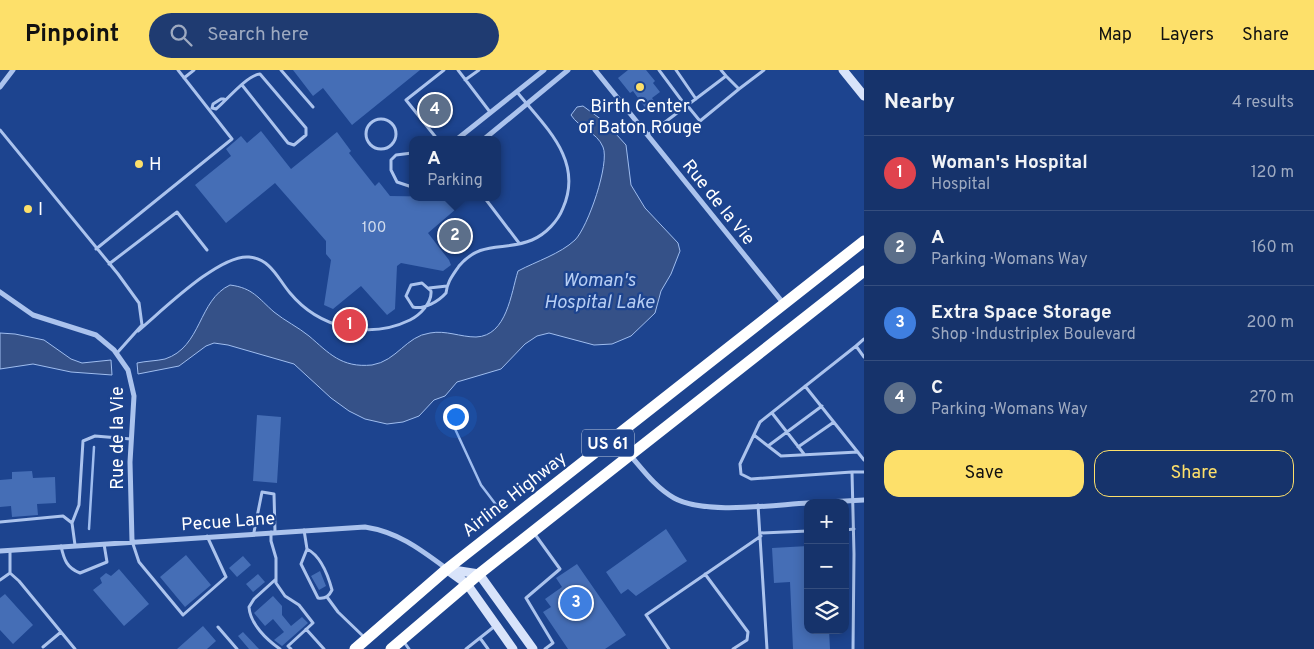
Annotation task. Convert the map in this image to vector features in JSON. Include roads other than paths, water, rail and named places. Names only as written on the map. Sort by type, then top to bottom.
[{"type":"highway","name":"Airline Highway","points":[[354,649],[447,569],[864,241]]},
{"type":"highway","name":"US 61","points":[[391,649],[406,644],[479,574],[864,271]]},
{"type":"street","points":[[0,87],[13,70]]},
{"type":"street","points":[[461,136],[544,70]]},
{"type":"street","points":[[488,136],[568,70]]},
{"type":"street","name":"Rue de la Vie","points":[[595,70],[784,304]]},
{"type":"street","points":[[843,70],[864,96]]},
{"type":"street","name":"Rue de la Vie","points":[[0,292],[33,315],[88,330],[102,338],[117,353],[128,370],[134,396],[131,438],[132,541]]},
{"type":"street","points":[[630,454],[654,482],[683,502],[708,507],[804,503]]},
{"type":"street","points":[[849,500],[864,500]]},
{"type":"street","name":"Pecue Lane","points":[[0,550],[254,532],[365,527],[379,529],[410,542],[447,569]]},
{"type":"street","points":[[447,569],[479,574],[533,649]]},
{"type":"street","points":[[447,569],[467,584],[513,649]]},
{"type":"lane","points":[[96,249],[232,139],[211,109],[178,70]]},
{"type":"lane","points":[[184,78],[194,70]]},
{"type":"lane","points":[[282,70],[313,107]]},
{"type":"lane","points":[[435,136],[406,100],[444,70]]},
{"type":"lane","points":[[458,70],[490,112]]},
{"type":"lane","points":[[466,80],[479,70]]},
{"type":"lane","points":[[659,70],[700,121],[764,70]]},
{"type":"lane","points":[[676,70],[696,99]]},
{"type":"lane","points":[[721,70],[739,89]]},
{"type":"lane","points":[[211,109],[213,104],[224,99],[256,74],[263,76],[306,128],[306,135],[294,145],[288,143],[242,85]]},
{"type":"lane","points":[[648,135],[726,76]]},
{"type":"lane","points":[[447,286],[429,288],[418,282],[411,285],[407,292],[407,300],[413,306],[425,306],[443,297],[447,286],[462,264],[475,252],[490,246],[532,240],[549,229],[561,213],[568,198],[570,173],[563,151],[516,92]]},
{"type":"lane","points":[[377,119],[387,119],[396,131],[395,141],[388,148],[377,149],[369,143],[366,129],[377,119]]},
{"type":"lane","points":[[0,130],[109,264],[139,304],[142,325],[138,331]]},
{"type":"lane","points":[[409,153],[396,155],[391,160],[390,165],[398,182],[409,186]]},
{"type":"lane","points":[[487,201],[519,243]]},
{"type":"lane","points":[[109,264],[177,212],[207,250]]},
{"type":"lane","points":[[117,353],[138,331],[212,270],[221,263],[239,258],[249,257],[269,264],[301,304],[316,315],[344,328],[357,330],[386,328],[416,317],[431,300],[429,288]]},
{"type":"lane","points":[[864,339],[760,422],[740,464],[741,474],[746,478],[864,472]]},
{"type":"lane","points":[[856,346],[864,356]]},
{"type":"lane","points":[[806,386],[864,460]]},
{"type":"lane","points":[[768,446],[822,406]]},
{"type":"lane","points":[[772,413],[804,455]]},
{"type":"lane","points":[[798,447],[834,422]]},
{"type":"lane","points":[[754,435],[781,456],[858,452]]},
{"type":"lane","points":[[75,545],[72,523],[79,505],[83,441],[94,436],[131,438]]},
{"type":"lane","points":[[852,472],[854,500],[852,649]]},
{"type":"lane","points":[[254,532],[262,492],[274,494],[271,541],[276,558],[276,583],[285,596],[298,605],[312,623],[289,647],[284,649]]},
{"type":"lane","points":[[758,505],[767,649]]},
{"type":"lane","points":[[0,522],[64,516],[72,523]]},
{"type":"lane","points":[[304,529],[306,549],[301,564],[318,598],[327,597],[332,590],[329,579],[315,554],[306,549]]},
{"type":"lane","points":[[849,530],[854,529]]},
{"type":"lane","points":[[533,531],[560,569],[526,598],[553,643],[545,649]]},
{"type":"lane","points":[[669,649],[646,615],[760,534],[804,531]]},
{"type":"lane","points":[[132,541],[139,562],[183,615],[226,577],[207,536]]},
{"type":"lane","points":[[61,546],[64,561],[72,570],[80,573],[107,562],[104,543]]},
{"type":"lane","points":[[10,550],[10,573],[75,649]]},
{"type":"lane","points":[[0,580],[10,573]]},
{"type":"lane","points":[[705,574],[748,632],[747,640],[733,649]]},
{"type":"lane","points":[[276,579],[254,599],[249,607],[253,620],[261,631],[280,649]]},
{"type":"lane","points":[[327,597],[338,612],[366,639]]},
{"type":"lane","points":[[466,649],[496,625]]},
{"type":"lane","points":[[218,627],[237,649]]},
{"type":"lane","points":[[306,629],[324,649]]},
{"type":"lane","points":[[43,647],[61,632]]},
{"type":"lane","points":[[480,638],[488,649]]},
{"type":"water","name":"Woman's Hospital Lake","points":[[583,106],[606,123],[626,145],[631,185],[645,208],[678,243],[680,251],[671,274],[661,291],[655,313],[631,336],[612,344],[594,345],[549,333],[537,336],[525,344],[501,369],[457,382],[445,396],[434,400],[419,416],[403,422],[387,424],[365,419],[349,411],[331,398],[294,364],[228,345],[214,343],[206,346],[179,366],[138,374],[137,363],[165,359],[177,353],[193,334],[212,301],[230,285],[250,291],[274,312],[305,333],[336,358],[352,364],[372,365],[381,363],[414,339],[430,333],[442,332],[476,337],[486,335],[495,329],[506,312],[518,271],[569,245],[575,240],[586,222],[601,180],[604,155],[603,147],[597,138],[571,115],[577,107]]},
{"type":"water","points":[[0,333],[44,340],[71,359],[82,363],[111,360],[112,375],[71,372],[33,364],[0,369]]},
{"type":"waterway","points":[[450,418],[481,485],[497,506]]},
{"type":"waterway","points":[[89,529],[94,447]]},
{"type":"place","name":"Birth Center of Baton Rouge","points":[[640,87]]},
{"type":"place","name":"C","points":[[435,110]]},
{"type":"place","name":"H","points":[[139,164]]},
{"type":"place","name":"I","points":[[28,209]]},
{"type":"place","name":"A","points":[[455,236]]},
{"type":"place","name":"Woman's Hospital","points":[[350,325]]},
{"type":"place","name":"Extra Space Storage","points":[[576,603]]}]
